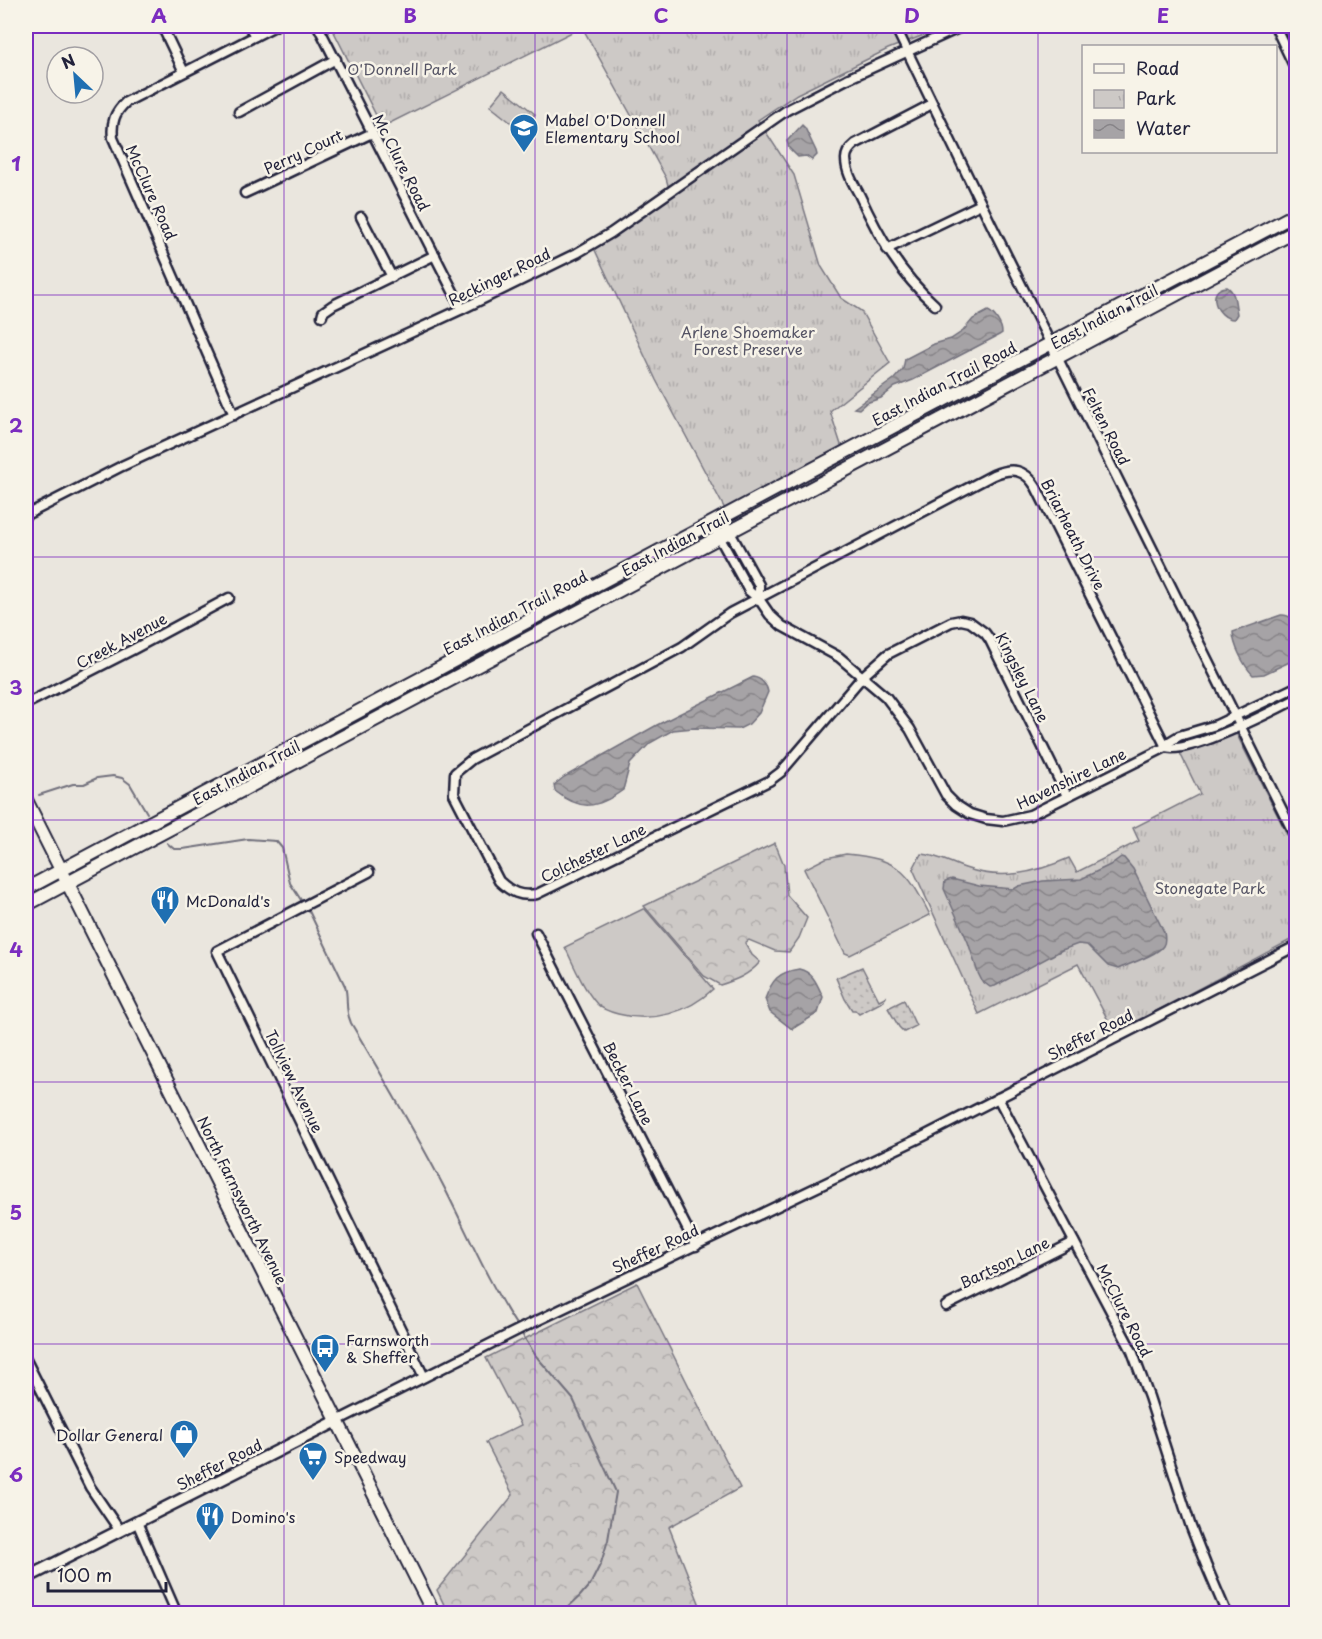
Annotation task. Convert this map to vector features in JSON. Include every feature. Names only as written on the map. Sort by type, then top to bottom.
[{"type":"main road","name":"East Indian Trail","points":[[1051,344],[1296,214]]},
{"type":"main road","name":"East Indian Trail","points":[[68,884],[1296,231]]},
{"type":"main road","name":"East Indian Trail Road","points":[[26,889],[1051,344]]},
{"type":"main road","points":[[434,672],[441,685]]},
{"type":"main road","name":"North Farnsworth Avenue","points":[[26,800],[434,1614]]},
{"type":"main road","points":[[26,905],[68,884]]},
{"type":"street","points":[[162,26],[184,72]]},
{"type":"street","points":[[249,26],[255,36]]},
{"type":"street","name":"McClure Road","points":[[234,415],[113,138],[112,129],[116,113],[126,102],[275,26]]},
{"type":"street","name":"Mc Clure Road","points":[[318,26],[462,309]]},
{"type":"street","name":"Felten Road","points":[[896,26],[981,204],[1296,838]]},
{"type":"street","name":"Reckinger Road","points":[[26,515],[122,466],[462,309],[595,244],[788,110],[907,50],[963,26]]},
{"type":"street","points":[[1275,26],[1296,70]]},
{"type":"street","points":[[238,112],[336,59]]},
{"type":"street","points":[[932,104],[861,140],[851,147],[846,156],[847,170],[880,239],[917,287],[935,305]]},
{"type":"street","name":"Perry Court","points":[[245,193],[372,133]]},
{"type":"street","points":[[887,249],[981,204]]},
{"type":"street","points":[[361,217],[392,277]]},
{"type":"street","points":[[322,316],[323,312],[333,305],[435,255]]},
{"type":"street","name":"Briarheath Drive","points":[[759,598],[1003,470],[1019,471],[1031,479],[1036,487],[1166,747]]},
{"type":"street","name":"Havenshire Lane","points":[[717,521],[725,534],[749,591],[759,598],[770,615],[782,626],[830,651],[886,697],[902,717],[946,795],[970,814],[986,819],[1003,821],[1017,819],[1166,747],[1169,742],[1179,736],[1208,728],[1296,687]]},
{"type":"street","name":"Creek Avenue","points":[[26,704],[229,598]]},
{"type":"street","name":"Colchester Lane","points":[[759,598],[682,646],[472,759],[455,773],[454,794],[499,881],[508,890],[526,896],[537,894],[769,781],[781,772],[863,676]]},
{"type":"street","name":"Kingsley Lane","points":[[863,676],[888,654],[942,625],[951,622],[970,622],[990,640],[1067,796]]},
{"type":"street","name":"Havenshire Lane","points":[[1166,747],[1174,749],[1217,736],[1296,699]]},
{"type":"street","name":"Tollview Avenue","points":[[369,872],[217,951],[424,1377]]},
{"type":"street","name":"Becker Lane","points":[[536,933],[696,1245]]},
{"type":"street","name":"Sheffer Road","points":[[26,1578],[524,1327],[922,1137],[1296,946]]},
{"type":"street","name":"McClure Road","points":[[998,1098],[1123,1331],[1136,1362],[1191,1527],[1227,1614]]},
{"type":"street","name":"Bartson Lane","points":[[946,1306],[1074,1242]]},
{"type":"street","points":[[26,1360],[90,1487],[120,1531]]},
{"type":"street","points":[[137,1522],[177,1614]]},
{"type":"green space","name":"Arlene Shoemaker Forest Preserve","points":[[331,26],[926,26],[929,33],[888,49],[797,94],[758,120],[794,175],[821,266],[841,298],[861,311],[890,363],[830,411],[842,448],[726,511],[656,380],[594,248],[671,196],[666,178],[582,27],[382,127]]},
{"type":"green space","points":[[504,89],[535,114],[527,124],[514,125],[490,106]]},
{"type":"green space","points":[[989,381],[990,383],[945,411],[777,501],[776,499],[825,468]]},
{"type":"green space","points":[[663,555],[664,557],[617,586],[453,673],[450,671],[450,669]]},
{"type":"green space","points":[[423,683],[426,686],[176,820],[218,793]]},
{"type":"green space","name":"Stonegate Park","points":[[1236,733],[1296,852],[1296,937],[1115,1033],[1078,964],[979,1014],[913,869],[921,854],[978,872],[1005,875],[1043,868],[1069,858],[1077,872],[1139,841],[1133,828],[1200,794],[1179,751],[1211,743]]},
{"type":"green space","points":[[775,843],[784,865],[787,895],[807,918],[799,938],[789,952],[775,951],[749,940],[745,943],[752,955],[760,962],[742,977],[720,985],[704,976],[644,906]]},
{"type":"green space","points":[[846,854],[878,859],[899,870],[915,887],[930,915],[850,955],[845,953],[804,869],[826,858]]},
{"type":"green space","points":[[643,909],[713,989],[692,1004],[669,1014],[631,1016],[618,1014],[599,1006],[583,984],[565,947]]},
{"type":"green space","points":[[862,967],[879,1000],[885,997],[884,1001],[859,1014],[852,1010],[836,978]]},
{"type":"green space","points":[[904,1000],[916,1026],[904,1032],[888,1008]]},
{"type":"green space","points":[[637,1283],[740,1488],[669,1527],[703,1613],[448,1613],[437,1590],[513,1495],[486,1442],[521,1425],[486,1358]]},
{"type":"water","points":[[802,125],[816,151],[817,155],[812,160],[806,156],[798,157],[789,148],[787,141]]},
{"type":"water","points":[[1227,287],[1235,299],[1237,314],[1234,319],[1222,314],[1216,303],[1216,292]]},
{"type":"water","points":[[988,311],[998,320],[1002,333],[913,380],[895,387],[881,398],[866,403],[859,409],[854,408],[894,379],[903,369],[905,359],[934,344],[951,339],[963,331],[973,319]]},
{"type":"water","points":[[1281,615],[1288,616],[1295,625],[1297,631],[1296,659],[1264,674],[1253,675],[1240,655],[1233,632]]},
{"type":"water","points":[[753,677],[763,682],[768,692],[759,713],[749,724],[739,729],[673,730],[650,743],[630,764],[623,790],[597,804],[573,802],[555,791],[554,785],[564,777],[657,725]]},
{"type":"water","points":[[1121,857],[1133,869],[1164,932],[1165,943],[1160,949],[1118,969],[1108,966],[1087,945],[1078,944],[1062,950],[995,986],[990,987],[982,981],[968,942],[944,889],[945,881],[952,879],[979,886],[1014,889],[1043,881],[1081,879]]},
{"type":"water","points":[[799,969],[811,976],[823,997],[818,1013],[792,1029],[770,1012],[765,999],[777,978],[786,972]]},
{"type":"waterway","points":[[39,795],[73,784],[84,784],[97,778],[113,776],[122,778],[130,784],[147,813]]},
{"type":"waterway","points":[[167,843],[174,849],[183,849],[248,839],[276,841],[282,848],[290,883],[301,900]]},
{"type":"waterway","points":[[309,911],[345,986],[351,1023],[422,1145],[487,1275],[517,1326]]},
{"type":"waterway","points":[[520,1331],[536,1356],[573,1399],[616,1492],[608,1540],[601,1563],[591,1583],[580,1596],[558,1614]]},
{"type":"place","name":"Mabel O'Donnell Elementary School","points":[[524,154]]},
{"type":"place","name":"McDonald's","points":[[165,926]]},
{"type":"place","name":"Farnsworth & Sheffer","points":[[325,1374]]},
{"type":"place","name":"Dollar General","points":[[184,1460]]},
{"type":"place","name":"Speedway","points":[[313,1482]]},
{"type":"place","name":"Domino's","points":[[210,1542]]},
{"type":"park label","name":"O'Donnell Park","points":[[402,68]]}]
